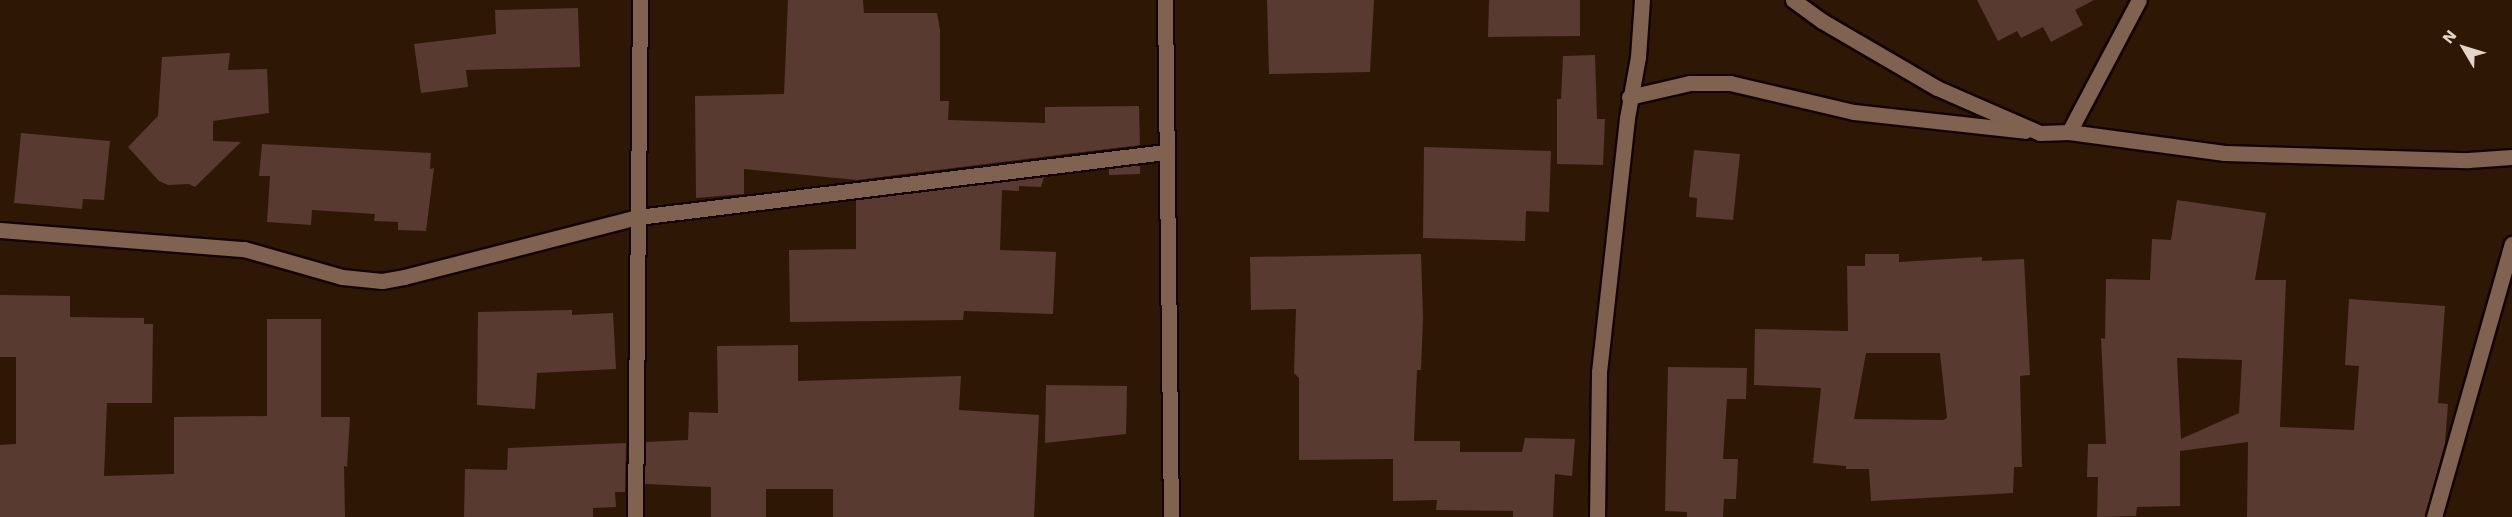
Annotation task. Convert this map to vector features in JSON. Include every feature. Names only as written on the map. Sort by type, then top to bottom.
[{"type":"street","points":[[636,517],[640,0]]},
{"type":"street","points":[[1165,0],[1171,517]]},
{"type":"street","points":[[1597,517],[1599,372],[1629,97],[1638,57],[1642,0]]},
{"type":"street","points":[[1793,0],[1822,21],[1937,88],[2040,133]]},
{"type":"street","points":[[2069,132],[2139,0]]},
{"type":"street","points":[[1629,97],[1690,83],[1730,83],[1854,112],[2040,133],[2069,132],[2225,153],[2468,160],[2512,157]]},
{"type":"street","points":[[0,230],[244,249],[342,277],[382,280],[404,277],[638,217],[1165,152]]},
{"type":"street","points":[[2434,517],[2512,244]]},
{"type":"building","points":[[788,0],[863,0],[864,13],[937,13],[940,30],[940,101],[949,101],[948,120],[1045,123],[1045,107],[1139,106],[1140,145],[857,180],[744,169],[744,194],[696,198],[695,96],[784,94]]},
{"type":"building","points":[[1267,0],[1374,0],[1370,72],[1269,74]]},
{"type":"building","points":[[1489,0],[1580,0],[1580,36],[1488,37]]},
{"type":"building","points":[[1977,0],[2094,0],[2075,10],[2083,25],[2051,42],[2043,27],[2021,38],[2017,31],[1998,41]]},
{"type":"building","points":[[578,8],[580,67],[466,70],[468,87],[421,93],[414,44],[496,34],[495,10]]},
{"type":"building","points":[[230,53],[228,70],[267,69],[269,113],[213,121],[213,141],[241,142],[195,187],[189,184],[168,185],[159,181],[128,147],[158,116],[162,57]]},
{"type":"building","points":[[1595,55],[1597,119],[1605,119],[1603,165],[1557,164],[1557,99],[1561,99],[1563,56]]},
{"type":"building","points":[[21,133],[110,141],[104,200],[83,199],[82,209],[14,203]]},
{"type":"building","points":[[262,144],[431,153],[430,169],[434,168],[426,231],[398,230],[398,222],[374,221],[375,214],[312,210],[311,225],[267,222],[270,176],[259,176]]},
{"type":"building","points":[[1424,147],[1551,151],[1549,212],[1526,211],[1525,241],[1423,238]]},
{"type":"building","points":[[1694,150],[1740,154],[1733,220],[1696,217],[1697,198],[1689,197]]},
{"type":"building","points":[[1140,165],[1140,174],[1109,175],[1109,169]]},
{"type":"building","points":[[1044,177],[1041,187],[1019,186],[1019,191],[1002,190],[1000,250],[1056,252],[1053,314],[964,311],[963,320],[790,322],[789,250],[856,249],[856,200]]},
{"type":"building","points":[[2177,200],[2266,213],[2255,280],[2286,280],[2280,427],[2354,430],[2359,366],[2345,365],[2349,299],[2445,306],[2438,403],[2448,404],[2445,443],[2425,517],[2247,517],[2248,442],[2180,451],[2180,506],[2137,507],[2136,516],[2097,517],[2098,477],[2087,477],[2088,444],[2106,444],[2101,338],[2105,339],[2106,279],[2150,280],[2152,239],[2171,240]],"holes":[[[2177,358],[2242,360],[2239,413],[2181,439]]]},
{"type":"building","points":[[1421,254],[1423,318],[1421,370],[1417,370],[1414,441],[1460,441],[1460,452],[1522,452],[1525,438],[1575,439],[1572,476],[1555,474],[1553,517],[1513,517],[1513,511],[1436,510],[1437,500],[1393,501],[1393,459],[1299,460],[1299,378],[1294,373],[1296,309],[1251,310],[1250,257]]},
{"type":"building","points":[[1865,254],[1899,254],[1899,262],[1982,257],[1982,261],[2024,259],[2030,375],[2020,376],[2022,467],[2014,467],[2013,493],[1871,501],[1869,469],[1846,469],[1846,466],[1813,463],[1821,388],[1754,385],[1755,329],[1848,331],[1847,266],[1865,266]],"holes":[[[1866,353],[1940,353],[1947,418],[1943,420],[1854,419]]]},
{"type":"building","points":[[0,295],[70,296],[70,317],[144,318],[144,324],[153,324],[152,403],[107,403],[104,476],[174,474],[174,417],[267,416],[267,319],[321,319],[321,417],[350,417],[347,467],[344,466],[345,517],[0,517],[0,445],[16,444],[16,357],[0,357]]},
{"type":"building","points":[[572,310],[572,315],[613,313],[616,369],[537,373],[535,409],[477,405],[478,312]]},
{"type":"building","points":[[798,345],[798,381],[961,376],[959,410],[1039,415],[1034,517],[833,517],[833,489],[766,489],[766,517],[711,517],[711,487],[645,484],[645,442],[688,440],[689,412],[718,413],[717,346]]},
{"type":"building","points":[[1668,367],[1747,368],[1746,399],[1727,399],[1723,459],[1738,459],[1736,499],[1724,499],[1723,517],[1687,517],[1687,512],[1665,511]]},
{"type":"building","points":[[1046,385],[1127,386],[1126,434],[1045,443]]},
{"type":"building","points":[[626,443],[625,492],[615,492],[616,507],[593,508],[593,517],[464,517],[465,469],[507,470],[508,448]]}]
